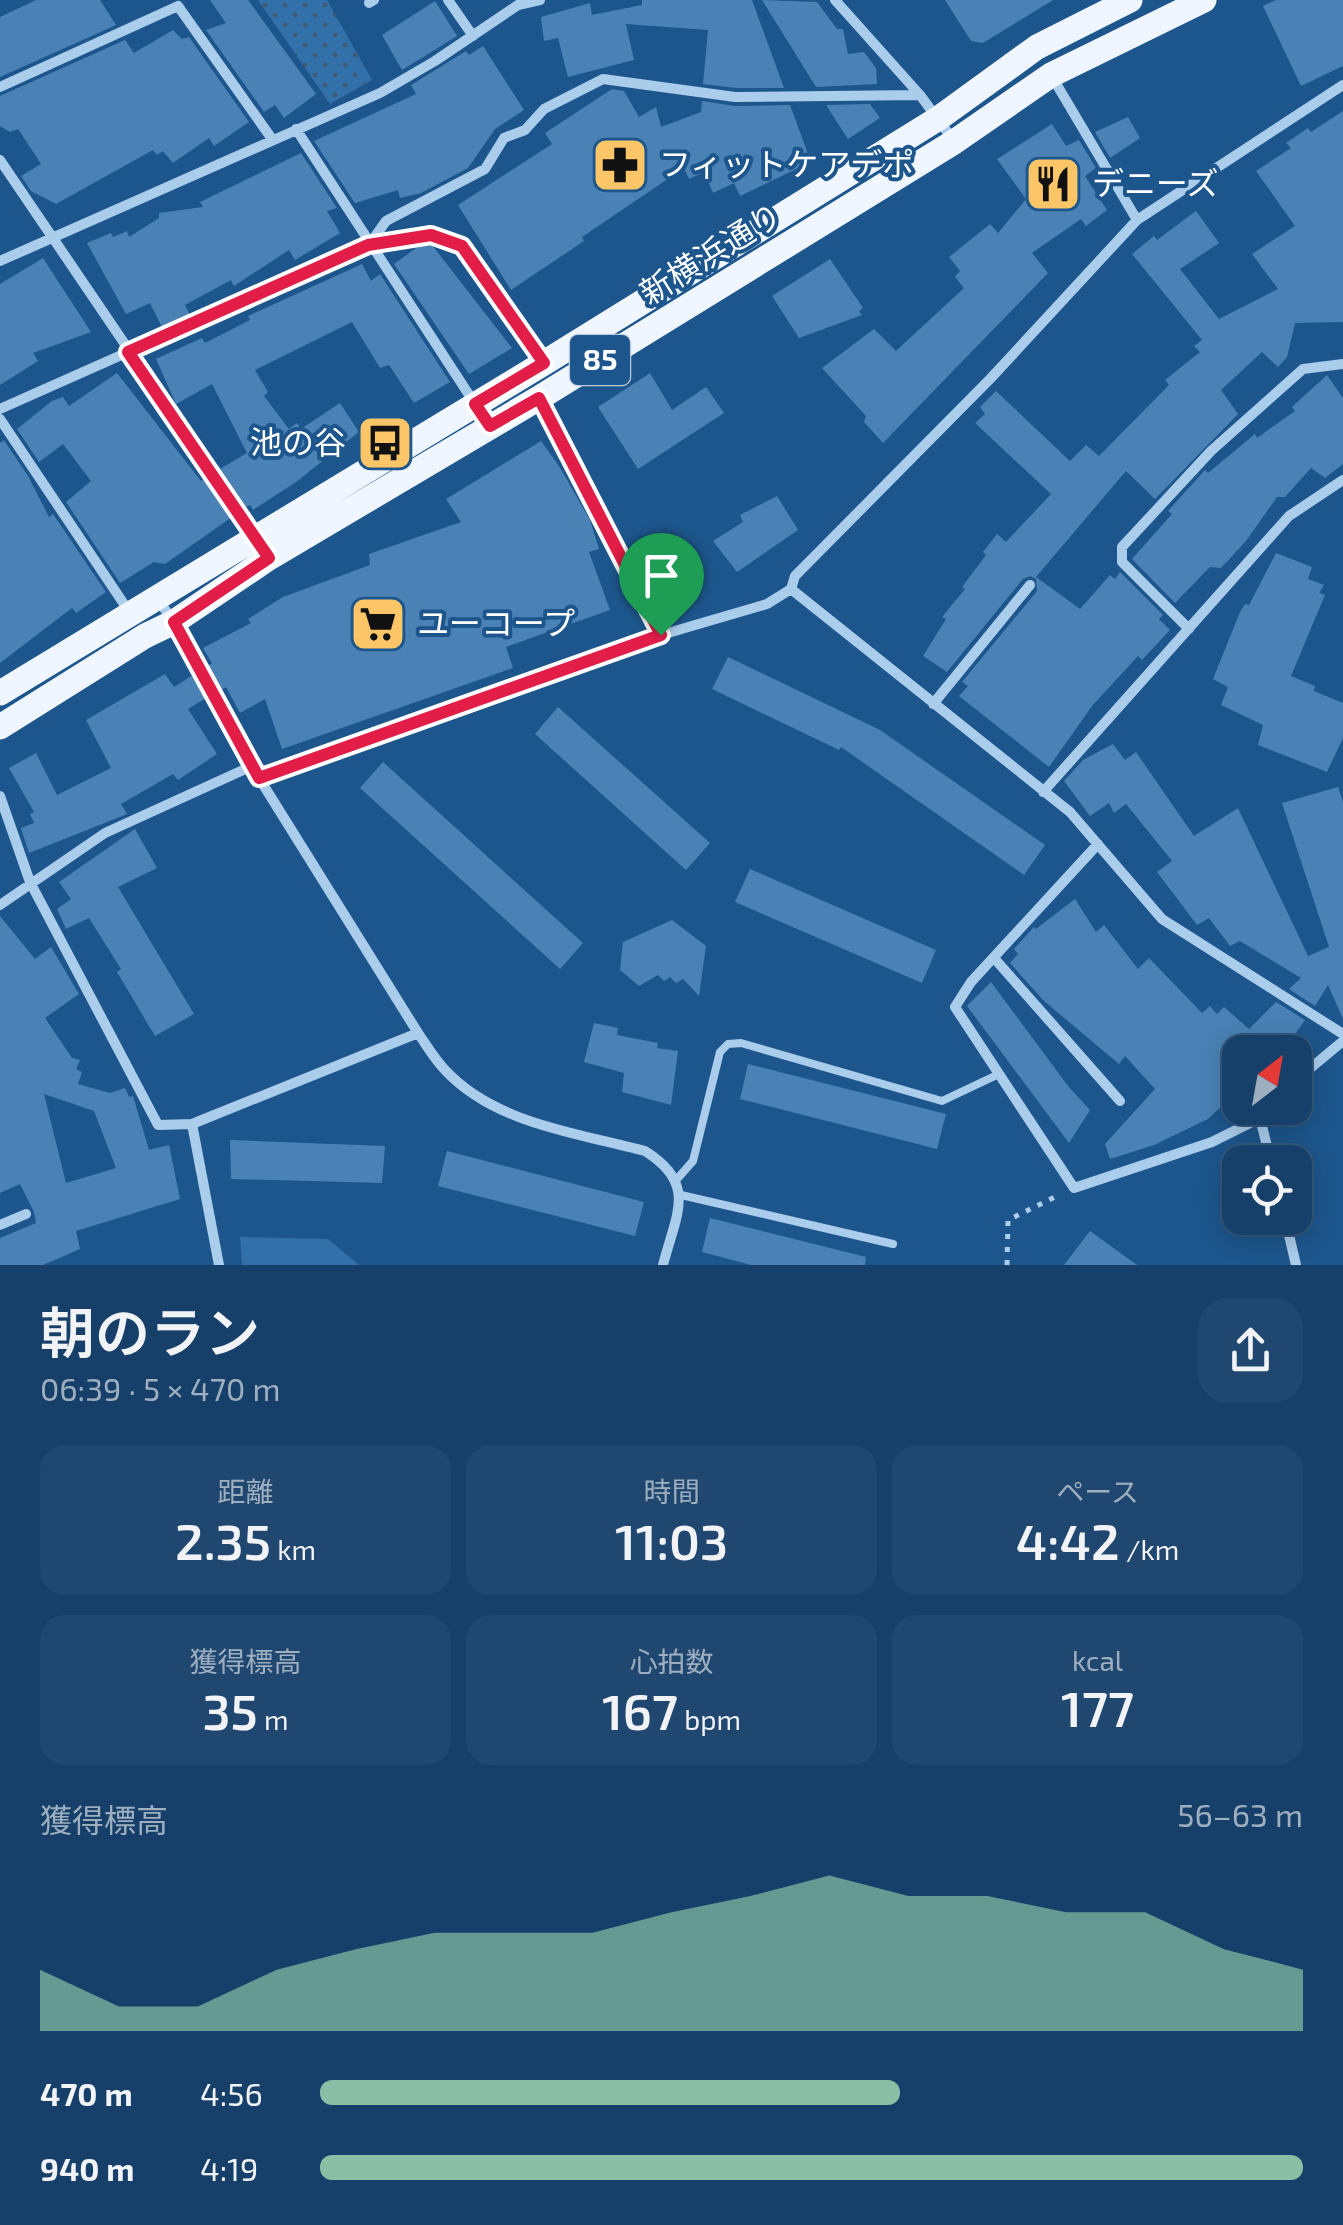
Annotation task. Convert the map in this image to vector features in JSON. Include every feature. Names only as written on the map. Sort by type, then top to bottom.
[{"type":"main road","name":"新横浜通り","points":[[0,693],[156,596],[262,547],[483,415],[544,363],[939,118],[1037,47],[1130,0]]},
{"type":"main road","name":"新横浜通り","points":[[483,415],[539,398],[954,142],[1051,75],[1204,0]]},
{"type":"main road","name":"新横浜通り","points":[[0,727],[174,622],[262,547]]},
{"type":"street","points":[[448,0],[473,36]]},
{"type":"street","points":[[0,262],[380,93],[518,5],[540,0]]},
{"type":"street","points":[[836,0],[920,95],[954,142]]},
{"type":"street","points":[[0,87],[178,6],[272,140]]},
{"type":"street","points":[[1051,75],[1137,220]]},
{"type":"street","points":[[368,245],[386,221],[485,169],[504,138],[526,130],[544,110],[603,79],[735,97],[920,95]]},
{"type":"street","points":[[259,778],[661,635],[767,604],[791,589],[794,576],[991,378],[1137,220],[1343,86]]},
{"type":"street","points":[[296,129],[368,245],[483,415]]},
{"type":"street","points":[[0,160],[262,547]]},
{"type":"street","points":[[0,409],[368,245],[431,235],[462,246],[544,363]]},
{"type":"street","points":[[1189,628],[1122,562],[1122,547],[1211,450],[1303,369],[1343,364]]},
{"type":"street","points":[[539,398],[661,635]]},
{"type":"street","points":[[0,419],[145,636]]},
{"type":"street","points":[[1042,792],[1289,516],[1343,480]]},
{"type":"street","points":[[933,704],[1030,585]]},
{"type":"street","points":[[791,589],[1070,812],[1162,919],[1343,1038],[1312,1066]]},
{"type":"street","points":[[156,596],[259,778],[446,1072],[489,1103],[520,1118],[646,1151],[662,1161],[677,1179],[681,1195],[663,1265]]},
{"type":"street","points":[[0,905],[105,833],[252,766]]},
{"type":"street","points":[[0,796],[30,882],[158,1125],[192,1124],[418,1033]]},
{"type":"street","points":[[1098,844],[955,1007],[1074,1188],[1212,1142],[1241,1125]]},
{"type":"street","points":[[994,958],[1120,1100]]},
{"type":"street","points":[[192,1124],[219,1265]]},
{"type":"street","points":[[0,1225],[26,1214]]},
{"type":"street","points":[[1288,1235],[1296,1265]]},
{"type":"lane","points":[[677,1179],[693,1162],[720,1052],[728,1044],[740,1044],[942,1101],[998,1074]]},
{"type":"lane","points":[[681,1195],[893,1244]]},
{"type":"path","points":[[1007,1265],[1008,1220],[1074,1188]]},
{"type":"shaded area","points":[[258,0],[327,0],[372,80],[330,104]]},
{"type":"shaded area","points":[[240,1237],[328,1239],[359,1265],[242,1265]]},
{"type":"building","points":[[36,0],[100,0],[116,25],[0,77],[0,17]]},
{"type":"building","points":[[210,0],[248,0],[316,94],[284,118],[275,105],[264,112],[206,30],[226,23]]},
{"type":"building","points":[[642,0],[752,0],[784,88],[703,84],[708,30],[626,24],[634,60],[568,77],[558,38],[544,41],[541,17],[590,3],[592,15],[642,5]]},
{"type":"building","points":[[762,0],[817,2],[837,29],[843,29],[848,54],[864,52],[876,68],[877,84],[816,87]]},
{"type":"building","points":[[945,0],[1053,0],[983,43],[971,41]]},
{"type":"building","points":[[1276,0],[1343,0],[1343,66],[1301,86],[1263,6]]},
{"type":"building","points":[[435,1],[457,36],[402,70],[382,35]]},
{"type":"building","points":[[173,30],[182,39],[189,37],[249,122],[214,146],[209,138],[173,163],[163,151],[157,155],[153,150],[56,204],[31,191],[21,176],[41,164],[18,129],[10,132],[0,126],[0,96],[125,40],[134,53]]},
{"type":"building","points":[[483,46],[524,110],[495,129],[468,168],[421,193],[400,198],[398,190],[355,203],[314,141],[416,94],[411,85],[466,51],[469,55]]},
{"type":"building","points":[[612,89],[624,91],[639,117],[656,107],[661,127],[701,112],[702,101],[735,106],[790,105],[811,162],[740,196],[734,183],[713,193],[704,172],[689,179],[684,168],[511,290],[458,205],[552,144],[545,133]]},
{"type":"building","points":[[870,104],[880,118],[848,139],[826,105]]},
{"type":"building","points":[[1343,111],[1343,322],[1295,323],[1287,357],[1278,367],[1262,352],[1221,390],[1238,414],[1155,499],[1126,471],[1036,577],[1080,609],[1110,575],[1115,579],[1120,572],[1163,615],[1159,619],[1170,630],[1142,660],[1138,656],[1092,706],[1049,767],[959,696],[968,686],[962,682],[1037,591],[1036,579],[1023,579],[947,672],[923,656],[946,619],[942,617],[965,589],[962,587],[997,534],[1006,542],[1051,494],[975,423],[985,414],[980,407],[996,391],[1070,461],[1086,445],[1099,456],[1169,385],[1165,380],[1200,352],[1194,346],[1202,340],[1132,254],[1196,211],[1219,243],[1180,269],[1219,319],[1278,289],[1252,254],[1295,226],[1256,171],[1291,148],[1286,143]]},
{"type":"building","points":[[1128,117],[1140,138],[1110,158],[1095,132]]},
{"type":"building","points":[[1052,124],[1066,146],[1079,140],[1096,168],[1085,176],[1107,210],[1086,226],[1081,219],[1032,253],[1048,273],[883,443],[864,422],[866,416],[822,368],[874,329],[896,351],[964,288],[955,277],[960,271],[949,257],[990,224],[998,233],[1026,199],[997,159]]},
{"type":"building","points":[[301,153],[337,208],[327,211],[340,233],[295,260],[289,250],[234,286],[231,280],[185,305],[190,315],[162,327],[150,303],[126,314],[87,243],[111,233],[113,237],[127,231],[129,237],[159,218],[159,213],[203,207],[200,202]]},
{"type":"building","points":[[432,245],[512,348],[469,374],[394,264],[419,246]]},
{"type":"building","points":[[43,258],[91,332],[33,353],[38,361],[0,385],[0,284]]},
{"type":"building","points":[[830,259],[863,308],[859,311],[862,315],[799,338],[772,296]]},
{"type":"building","points":[[362,264],[371,281],[380,274],[450,382],[414,403],[389,365],[380,368],[352,322],[255,370],[268,392],[264,396],[289,429],[297,423],[301,429],[340,403],[359,432],[296,482],[253,510],[250,505],[246,507],[220,469],[247,453],[212,384],[176,404],[156,359],[202,338],[205,343],[250,320],[248,316]]},
{"type":"building","points":[[117,373],[201,481],[205,478],[232,517],[165,564],[154,562],[120,583],[66,502],[91,481],[63,444],[39,462],[17,429],[52,401],[63,397],[69,406]]},
{"type":"building","points":[[650,373],[672,410],[706,387],[724,413],[638,469],[598,407]]},
{"type":"building","points":[[1327,375],[1343,398],[1343,464],[1325,478],[1311,468],[1285,497],[1277,497],[1221,568],[1210,567],[1175,603],[1132,559],[1205,470],[1208,473],[1255,434],[1257,438],[1295,411],[1292,407]]},
{"type":"building","points":[[4,440],[49,517],[53,514],[106,592],[76,613],[72,608],[0,663],[0,443]]},
{"type":"building","name":"ユーコープ","points":[[541,441],[590,520],[599,549],[589,552],[610,610],[506,647],[513,668],[282,749],[265,699],[240,713],[226,687],[221,690],[203,648],[251,623],[248,619],[283,597],[370,565],[369,554],[461,522],[446,499]]},
{"type":"building","points":[[777,496],[798,530],[737,572],[713,541],[743,522],[740,515]]},
{"type":"building","points":[[1276,553],[1312,567],[1308,579],[1324,585],[1319,593],[1325,595],[1291,676],[1343,703],[1343,738],[1327,772],[1258,745],[1263,725],[1221,705],[1228,687],[1213,679],[1240,612],[1245,604],[1249,605]]},
{"type":"building","points":[[728,657],[880,730],[1045,845],[1024,875],[841,747],[839,750],[712,689]]},
{"type":"building","points":[[165,674],[174,687],[193,675],[206,698],[188,709],[217,754],[178,780],[173,774],[121,804],[127,814],[29,853],[21,828],[34,823],[30,814],[34,812],[9,768],[36,753],[57,795],[111,768],[86,720]]},
{"type":"building","points":[[558,707],[710,843],[686,870],[535,734]]},
{"type":"building","points":[[1113,744],[1125,760],[1136,752],[1194,836],[1238,808],[1308,956],[1329,947],[1282,803],[1338,787],[1343,802],[1343,1019],[1328,985],[1315,1006],[1289,989],[1301,978],[1240,941],[1230,946],[1209,918],[1197,925],[1157,872],[1172,861],[1126,804],[1114,813],[1109,803],[1090,816],[1064,781],[1083,760]]},
{"type":"building","points":[[383,762],[583,943],[560,969],[360,788]]},
{"type":"building","points":[[135,829],[157,868],[118,887],[194,1014],[155,1036],[117,972],[121,969],[89,918],[66,929],[57,909],[71,899],[59,882]]},
{"type":"building","points":[[750,869],[936,950],[922,983],[735,902]]},
{"type":"building","points":[[1075,899],[1096,932],[1104,925],[1138,969],[1149,958],[1202,1013],[1210,1006],[1217,1014],[1224,1007],[1249,1029],[1276,1002],[1305,1020],[1294,1035],[1222,1035],[1222,1106],[1208,1119],[1154,1145],[1110,1159],[1105,1144],[1155,1089],[1125,1056],[1119,1064],[1044,1001],[1010,963],[1018,954],[1014,949]]},
{"type":"building","points":[[0,916],[35,959],[51,947],[79,994],[45,1018],[72,1058],[80,1060],[76,1069],[82,1072],[78,1084],[110,1093],[125,1088],[129,1097],[133,1096],[149,1150],[169,1145],[180,1199],[76,1231],[80,1249],[43,1265],[0,1265],[0,1238],[36,1223],[20,1184],[0,1193]],"holes":[[[44,1094],[94,1111],[116,1168],[66,1183]]]},
{"type":"building","points":[[672,920],[706,946],[699,996],[683,979],[676,983],[670,977],[664,981],[658,975],[639,986],[620,970],[623,942]]},
{"type":"building","points":[[991,982],[1090,1110],[1069,1143],[967,1006]]},
{"type":"building","points":[[594,1023],[618,1028],[617,1035],[678,1051],[671,1105],[622,1092],[624,1073],[584,1062]]},
{"type":"building","points":[[748,1064],[946,1114],[937,1149],[740,1099]]},
{"type":"building","points":[[230,1140],[385,1146],[382,1183],[231,1179]]},
{"type":"building","points":[[447,1151],[644,1202],[635,1236],[438,1186]]},
{"type":"building","points":[[710,1218],[866,1257],[865,1265],[751,1265],[702,1252]]},
{"type":"building","points":[[1090,1231],[1137,1265],[1064,1265]]},
{"type":"place","name":"フィットケアデポ","points":[[620,165]]},
{"type":"place","name":"デニーズ","points":[[1053,184]]},
{"type":"place","name":"池の谷","points":[[385,443]]},
{"type":"place","name":"ユーコープ","points":[[378,624]]},
{"type":"route","points":[[431,235],[462,246],[544,363],[475,404],[490,426],[539,398],[661,635],[259,778],[174,622],[269,558],[128,352],[368,245],[431,235]]}]
